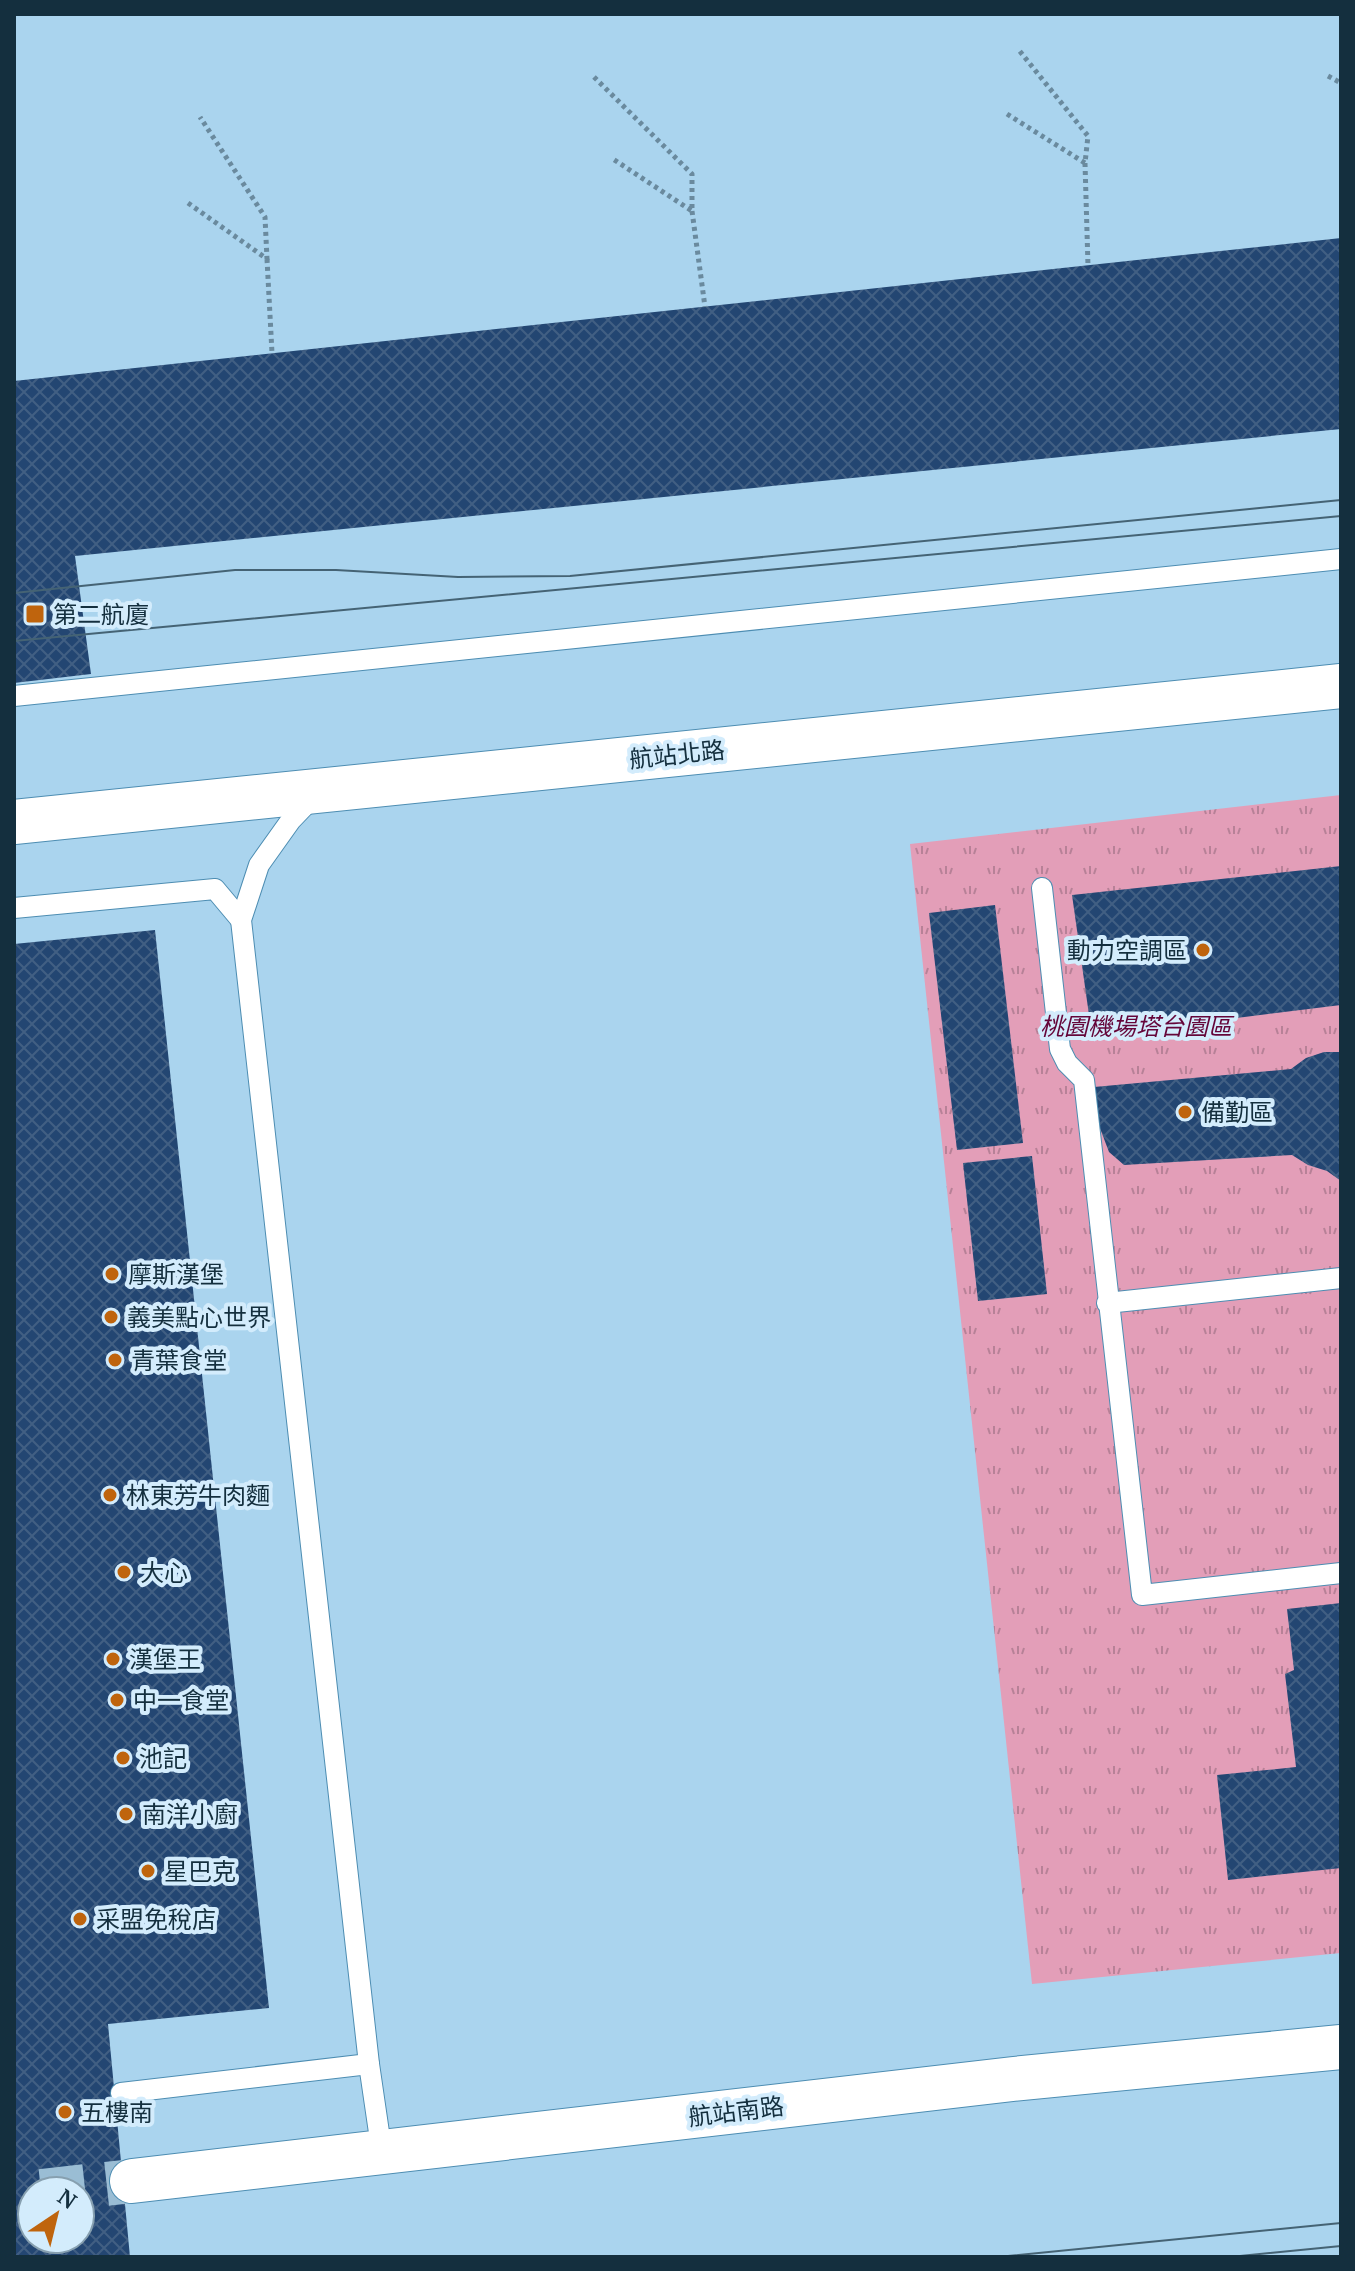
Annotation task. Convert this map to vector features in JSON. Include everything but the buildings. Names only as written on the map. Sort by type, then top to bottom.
[{"type":"street","name":"航站北路","points":[[14,822],[1341,686]]},
{"type":"street","name":"航站南路","points":[[132,2181],[1013,2079],[1341,2047]]},
{"type":"lane","points":[[14,696],[1341,559]]},
{"type":"lane","points":[[319,791],[291,820],[259,865],[241,920],[369,2064],[382,2153]]},
{"type":"lane","points":[[1042,888],[1060,1049],[1067,1063],[1084,1080],[1142,1595],[1341,1573]]},
{"type":"lane","points":[[14,908],[215,889],[241,920]]},
{"type":"lane","points":[[1107,1303],[1341,1278]]},
{"type":"lane","points":[[121,2093],[369,2064]]},
{"type":"path","points":[[1018,49],[1088,136],[1085,163],[1088,266]]},
{"type":"path","points":[[1328,76],[1341,83]]},
{"type":"path","points":[[594,77],[692,174],[692,211],[705,307]]},
{"type":"path","points":[[1007,114],[1085,163]]},
{"type":"path","points":[[200,117],[265,217],[272,353]]},
{"type":"path","points":[[613,159],[692,211]]},
{"type":"path","points":[[188,203],[267,259]]},
{"type":"shaded area","points":[[14,14],[1341,14],[1341,2257],[14,2257]]},
{"type":"green space","name":"桃園機場塔台園區","points":[[1341,795],[1341,1953],[1032,1984],[910,844]]},
{"type":"tunnel","points":[[96,2185],[132,2181]]},
{"type":"tram line","points":[[14,593],[235,570],[336,570],[458,577],[570,576],[1341,500]]},
{"type":"tram line","points":[[14,641],[1341,516]]},
{"type":"tram line","points":[[998,2257],[1341,2223]]},
{"type":"tram line","points":[[1230,2257],[1341,2246]]},
{"type":"place","name":"第二航廈","points":[[35,614]]},
{"type":"place","name":"動力空調區","points":[[1203,950]]},
{"type":"place","name":"備勤區","points":[[1185,1112]]},
{"type":"place","name":"摩斯漢堡","points":[[112,1274]]},
{"type":"place","name":"義美點心世界","points":[[111,1317]]},
{"type":"place","name":"青葉食堂","points":[[115,1360]]},
{"type":"place","name":"林東芳牛肉麵","points":[[110,1495]]},
{"type":"place","name":"大心","points":[[124,1572]]},
{"type":"place","name":"漢堡王","points":[[113,1659]]},
{"type":"place","name":"中一食堂","points":[[117,1700]]},
{"type":"place","name":"池記","points":[[123,1758]]},
{"type":"place","name":"南洋小廚","points":[[126,1814]]},
{"type":"place","name":"星巴克","points":[[148,1871]]},
{"type":"place","name":"采盟免稅店","points":[[80,1919]]},
{"type":"place","name":"五樓南","points":[[65,2112]]}]
